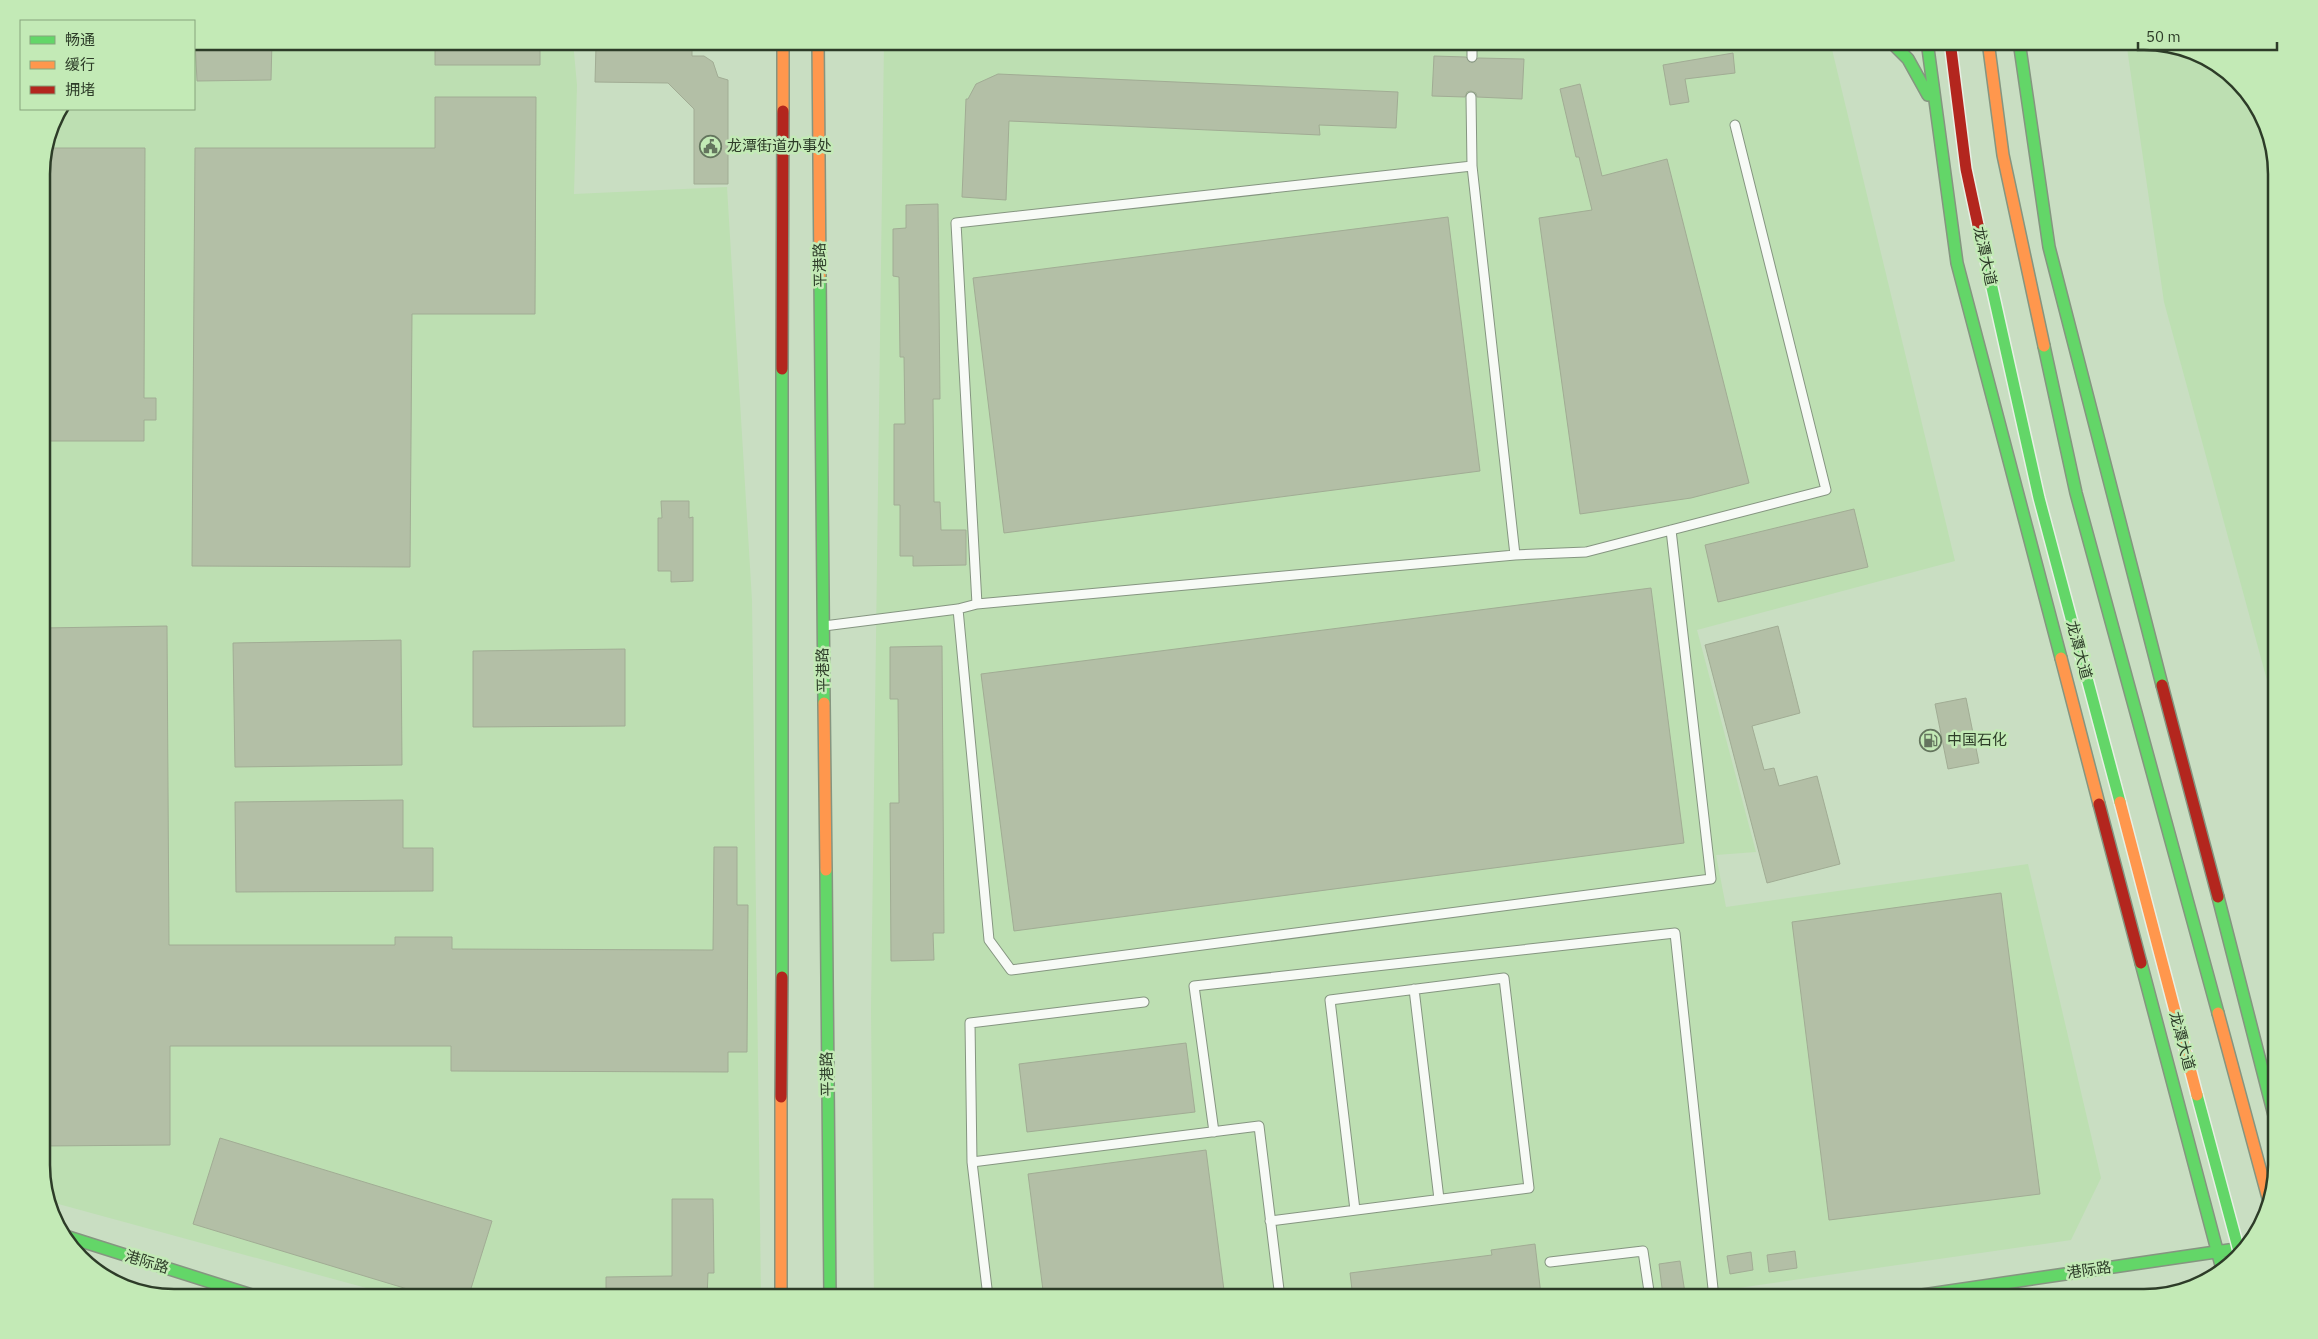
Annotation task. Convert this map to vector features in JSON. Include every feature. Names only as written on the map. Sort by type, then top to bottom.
[{"type":"main road","points":[[780,1289],[783,50]]},
{"type":"main road","name":"平港路","points":[[818,50],[830,1289]]},
{"type":"main road","points":[[1899,50],[1908,59],[1936,108]]},
{"type":"main road","points":[[1928,50],[1957,263],[2220,1263]]},
{"type":"main road","name":"龙潭大道","points":[[1951,50],[1966,169],[2039,498],[2238,1246]]},
{"type":"main road","points":[[1989,50],[2003,154],[2076,493],[2266,1189]]},
{"type":"main road","points":[[2020,50],[2049,247],[2268,1092]]},
{"type":"main road","name":"港际路","points":[[75,1239],[233,1289]]},
{"type":"main road","name":"港际路","points":[[1964,1289],[2236,1248]]},
{"type":"lane","points":[[1472,50],[1472,58]]},
{"type":"lane","points":[[1471,97],[1472,166],[1515,556]]},
{"type":"lane","points":[[823,627],[958,609],[977,604],[1515,556],[1586,552],[1826,490],[1735,125]]},
{"type":"lane","points":[[977,604],[956,223],[1472,166]]},
{"type":"lane","points":[[958,609],[989,940],[1011,970],[1711,879],[1671,530]]},
{"type":"lane","points":[[1214,1132],[1194,986],[1675,933],[1713,1289]]},
{"type":"lane","points":[[1270,1220],[1355,1210],[1529,1188],[1504,978],[1330,1000],[1355,1210]]},
{"type":"lane","points":[[1414,989],[1439,1199]]},
{"type":"lane","points":[[987,1289],[972,1162],[970,1023],[1144,1002]]},
{"type":"lane","points":[[972,1162],[1259,1126],[1279,1289]]},
{"type":"lane","points":[[1550,1262],[1643,1251],[1649,1289]]},
{"type":"shaded area","points":[[195,50],[574,50],[577,85],[574,194],[727,187],[752,600],[761,1289],[370,1289],[57,1204],[52,1189],[50,1173],[51,158],[59,126],[68,110],[195,110]]},
{"type":"shaded area","points":[[884,50],[1832,50],[1955,561],[1697,630],[1756,852],[1716,855],[1726,907],[2028,864],[2101,1178],[2071,1240],[1731,1289],[874,1289],[871,1010]]},
{"type":"shaded area","points":[[2127,50],[2160,51],[2176,54],[2192,59],[2220,76],[2232,86],[2251,112],[2266,150],[2268,166],[2268,684],[2164,302]]},
{"type":"building","points":[[195,50],[272,50],[271,80],[197,81]]},
{"type":"building","points":[[435,50],[540,50],[540,65],[435,65]]},
{"type":"building","name":"龙潭街道办事处","points":[[596,50],[692,50],[692,56],[704,56],[713,62],[718,77],[728,80],[728,184],[694,184],[694,109],[668,83],[595,82]]},
{"type":"building","points":[[1733,53],[1735,73],[1685,79],[1689,102],[1670,105],[1663,65]]},
{"type":"building","points":[[1434,56],[1466,57],[1472,63],[1478,58],[1524,59],[1522,99],[1477,97],[1476,93],[1471,91],[1467,92],[1465,97],[1432,96]]},
{"type":"building","points":[[998,74],[1398,92],[1396,128],[1319,125],[1320,135],[1009,121],[1006,200],[962,197],[966,99],[968,99],[976,84]]},
{"type":"building","points":[[1580,84],[1602,176],[1667,159],[1749,483],[1691,498],[1580,514],[1539,218],[1592,210],[1579,157],[1576,157],[1560,89]]},
{"type":"building","points":[[435,97],[536,97],[535,314],[412,314],[410,567],[192,566],[195,148],[435,148]]},
{"type":"building","points":[[53,148],[145,148],[144,398],[156,398],[156,420],[144,420],[144,441],[50,441],[50,166]]},
{"type":"building","points":[[938,204],[940,399],[933,399],[934,502],[940,502],[941,530],[966,530],[966,565],[913,566],[913,556],[900,556],[900,505],[894,505],[894,424],[905,424],[904,357],[900,357],[899,277],[893,276],[893,229],[906,228],[906,205]]},
{"type":"building","points":[[1448,217],[1480,471],[1004,533],[973,278]]},
{"type":"building","points":[[661,501],[689,501],[689,518],[693,517],[693,581],[671,582],[671,571],[658,571],[658,518],[662,518]]},
{"type":"building","points":[[1854,509],[1868,567],[1718,602],[1705,545]]},
{"type":"building","points":[[1651,588],[1684,843],[1014,931],[981,674]]},
{"type":"building","points":[[167,626],[169,945],[395,945],[395,937],[452,937],[452,949],[713,950],[714,847],[737,847],[737,905],[748,905],[747,1052],[728,1052],[728,1072],[451,1071],[451,1046],[170,1046],[170,1145],[50,1146],[50,628]]},
{"type":"building","points":[[1778,626],[1800,713],[1752,726],[1764,770],[1774,768],[1779,786],[1817,776],[1840,864],[1767,883],[1705,645]]},
{"type":"building","points":[[401,640],[402,765],[235,767],[233,643]]},
{"type":"building","points":[[942,646],[944,933],[933,933],[934,960],[891,961],[890,803],[899,803],[898,699],[890,699],[890,647]]},
{"type":"building","points":[[625,649],[625,726],[473,727],[473,651]]},
{"type":"building","points":[[1966,698],[1979,763],[1948,769],[1935,704]]},
{"type":"building","points":[[403,800],[403,848],[433,848],[433,891],[236,892],[235,802]]},
{"type":"building","points":[[2001,893],[2040,1194],[1829,1220],[1792,922]]},
{"type":"building","points":[[1186,1043],[1195,1112],[1027,1132],[1019,1064]]},
{"type":"building","points":[[220,1138],[492,1221],[471,1289],[407,1289],[193,1224]]},
{"type":"building","points":[[1206,1150],[1224,1289],[1043,1289],[1028,1174]]},
{"type":"building","points":[[672,1199],[713,1199],[714,1273],[708,1273],[707,1289],[606,1289],[606,1277],[672,1276]]},
{"type":"building","points":[[1535,1244],[1540,1289],[1352,1289],[1350,1273],[1492,1255],[1491,1250]]},
{"type":"building","points":[[1795,1251],[1797,1268],[1769,1272],[1767,1255]]},
{"type":"building","points":[[1751,1252],[1753,1270],[1730,1274],[1727,1256]]},
{"type":"building","points":[[1680,1261],[1684,1289],[1662,1289],[1659,1264]]},
{"type":"traffic: fast","points":[[1899,50],[1908,59],[1928,95]]},
{"type":"traffic: fast","points":[[1928,50],[1957,263],[2061,658]]},
{"type":"traffic: fast","points":[[2020,50],[2049,247],[2162,685]]},
{"type":"traffic: fast","points":[[1978,225],[2039,498],[2120,802]]},
{"type":"traffic: fast","points":[[820,276],[824,703]]},
{"type":"traffic: fast","points":[[2044,346],[2076,493],[2218,1013]]},
{"type":"traffic: fast","points":[[782,369],[782,977]]},
{"type":"traffic: fast","points":[[826,870],[830,1289]]},
{"type":"traffic: fast","points":[[2218,897],[2268,1092]]},
{"type":"traffic: fast","points":[[2141,963],[2220,1263]]},
{"type":"traffic: fast","points":[[2197,1095],[2238,1246]]},
{"type":"traffic: fast","points":[[75,1239],[233,1289]]},
{"type":"traffic: fast","points":[[1963,1289],[2235,1249]]},
{"type":"traffic: slow","points":[[783,50],[783,111]]},
{"type":"traffic: slow","points":[[818,50],[820,276]]},
{"type":"traffic: slow","points":[[1989,50],[2003,155],[2044,346]]},
{"type":"traffic: slow","points":[[2061,658],[2099,804]]},
{"type":"traffic: slow","points":[[824,703],[826,870]]},
{"type":"traffic: slow","points":[[2120,802],[2197,1095]]},
{"type":"traffic: slow","points":[[2218,1013],[2266,1189]]},
{"type":"traffic: slow","points":[[781,1097],[781,1289]]},
{"type":"traffic: jam","points":[[1951,50],[1966,169],[1978,225]]},
{"type":"traffic: jam","points":[[782,369],[783,111]]},
{"type":"traffic: jam","points":[[2162,685],[2218,897]]},
{"type":"traffic: jam","points":[[2099,804],[2141,963]]},
{"type":"traffic: jam","points":[[781,1097],[782,977]]},
{"type":"place","name":"龙潭街道办事处","points":[[711,146]]},
{"type":"place","name":"中国石化","points":[[1931,740]]}]
